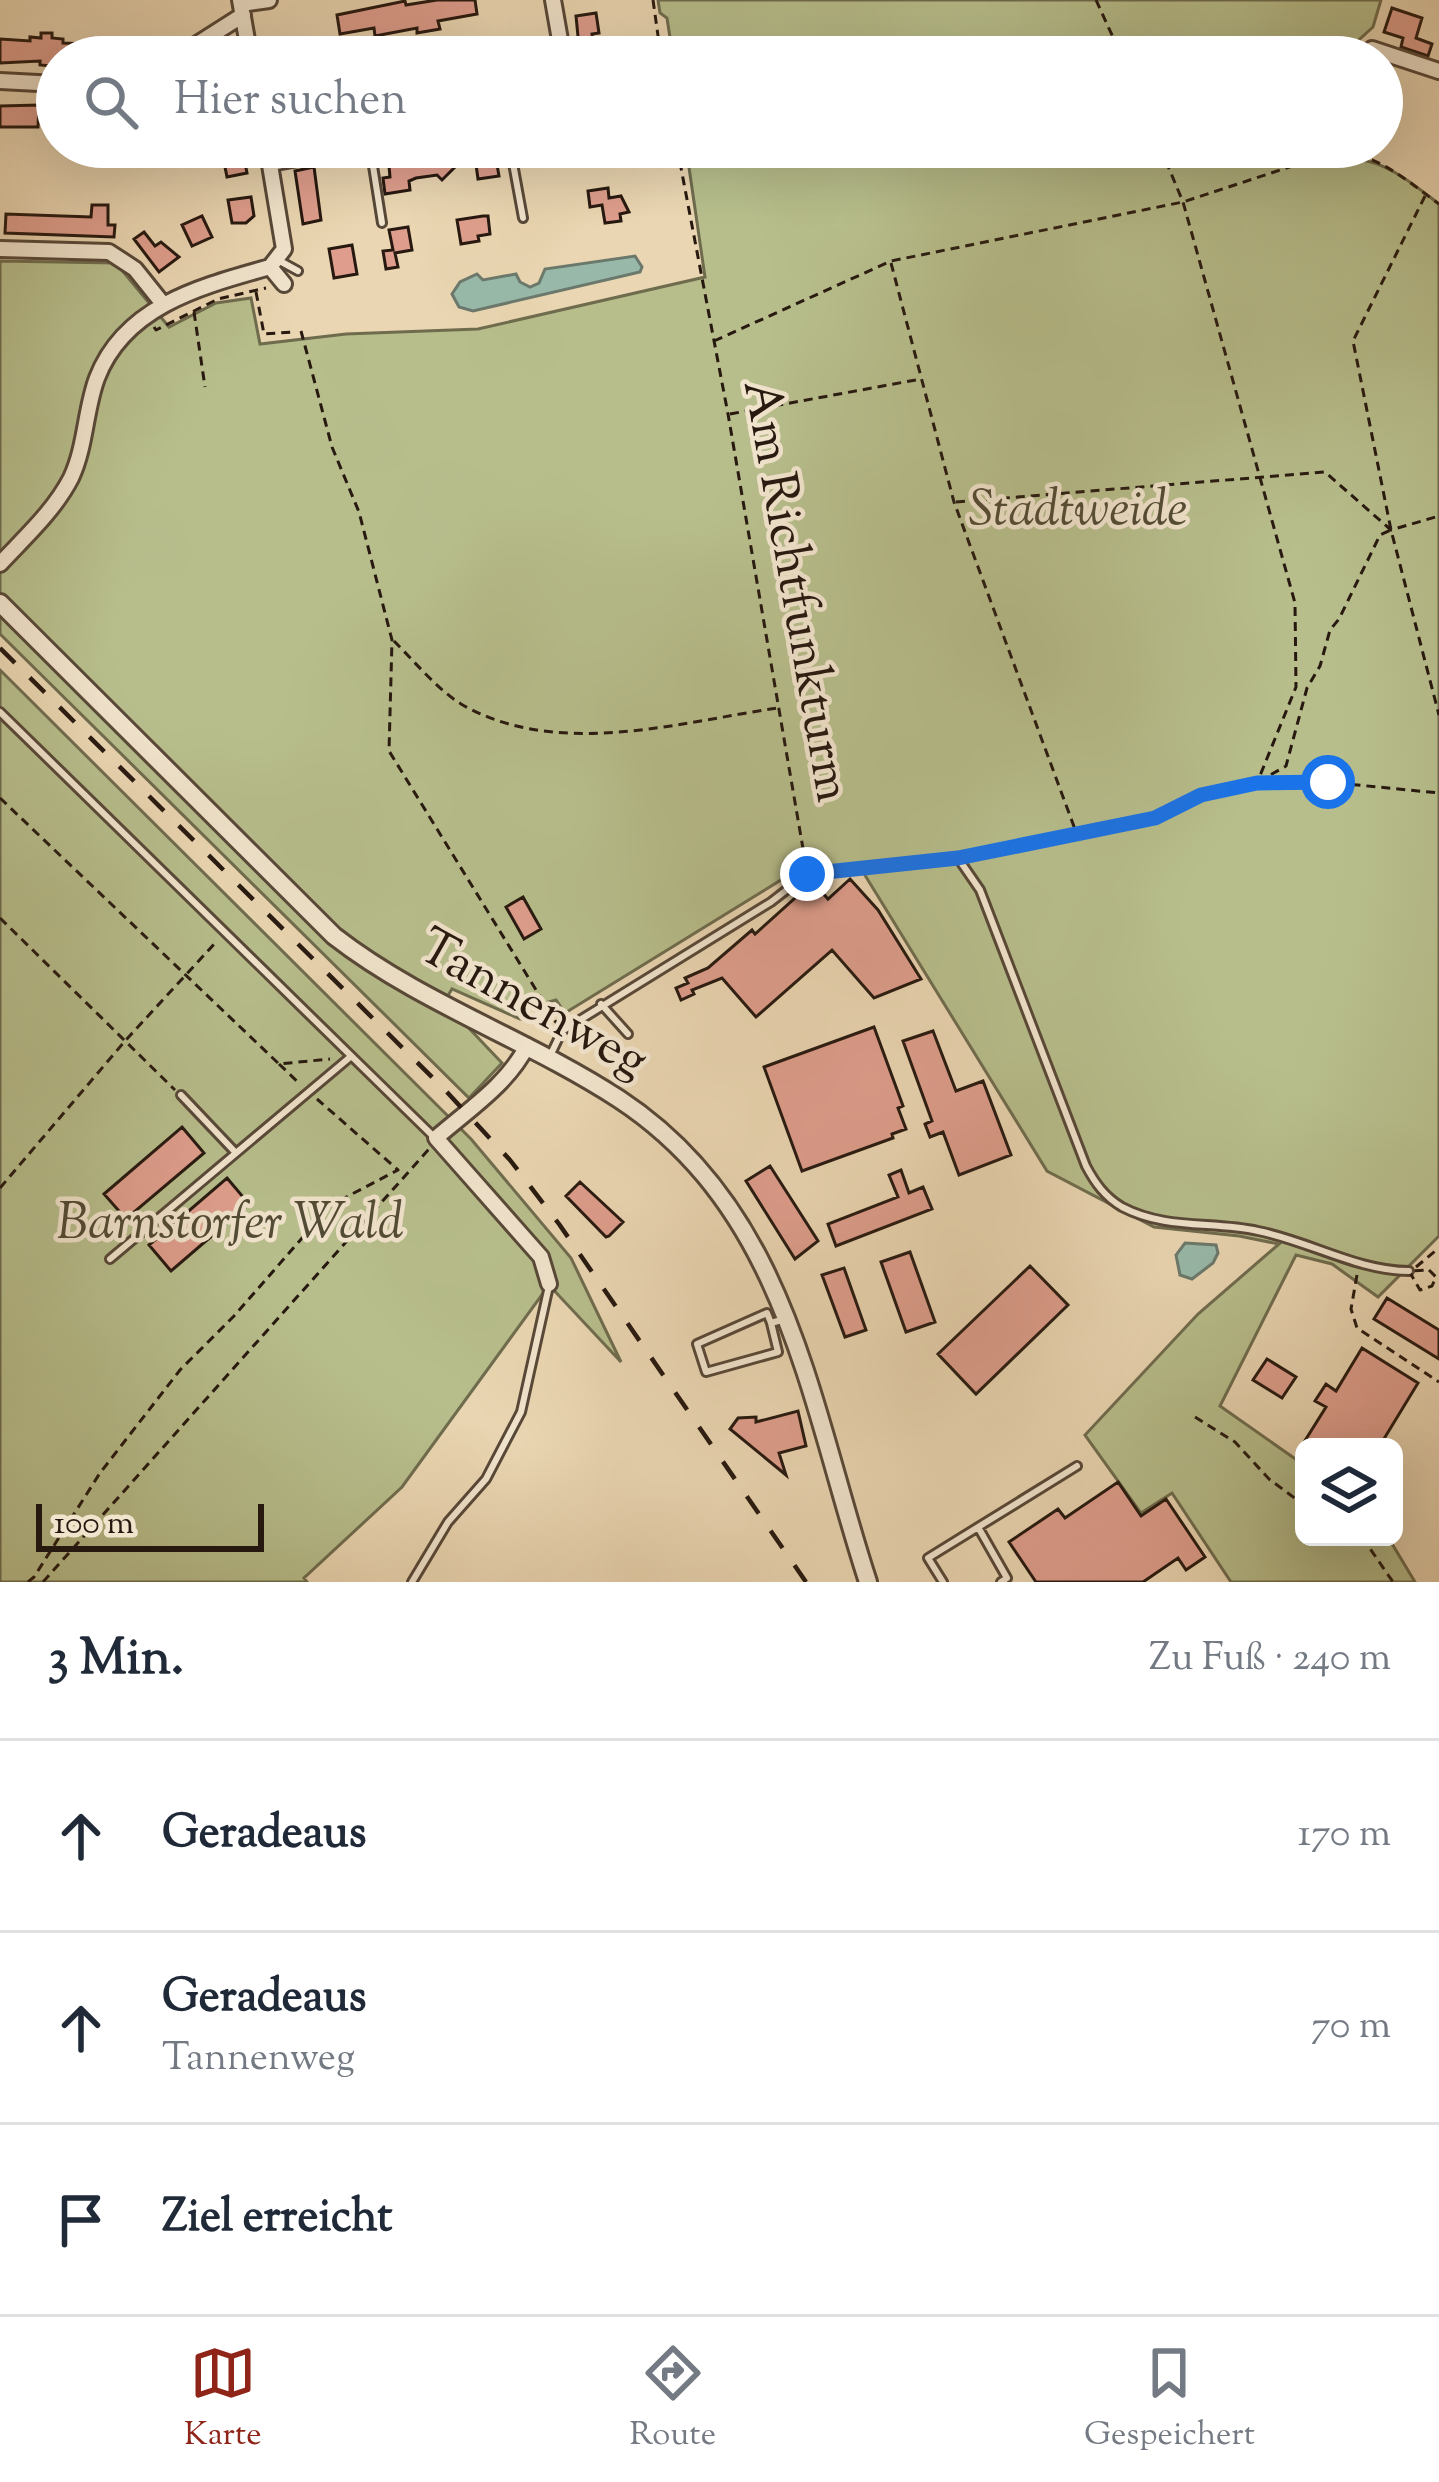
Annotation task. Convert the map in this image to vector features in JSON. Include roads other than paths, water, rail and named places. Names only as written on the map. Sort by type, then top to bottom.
[{"type":"street","points":[[203,36],[241,6],[269,0]]},
{"type":"street","points":[[553,0],[559,36]]},
{"type":"street","points":[[241,6],[246,36]]},
{"type":"street","points":[[1403,59],[1439,71]]},
{"type":"street","points":[[0,81],[36,83]]},
{"type":"street","points":[[0,564],[58,500],[81,450],[97,379],[123,337],[163,304],[190,290],[274,264],[284,249],[270,168]]},
{"type":"street","points":[[0,249],[109,252],[135,269],[163,304]]},
{"type":"street","points":[[274,264],[284,284]]},
{"type":"street","name":"Tannenweg","points":[[0,603],[334,936],[379,968],[549,1058],[637,1112],[696,1166],[759,1254],[868,1582]]},
{"type":"street","points":[[526,1046],[501,1082],[436,1138],[541,1257],[549,1284]]},
{"type":"lane","points":[[370,168],[382,223]]},
{"type":"lane","points":[[514,168],[523,218]]},
{"type":"lane","points":[[274,264],[298,271]]},
{"type":"lane","points":[[0,712],[436,1138]]},
{"type":"lane","name":"Am Richtfunkturm","points":[[549,1058],[562,1031],[771,902],[807,874],[958,858],[980,890],[1099,1189],[1122,1207],[1175,1225],[1256,1230],[1384,1271],[1409,1271]]},
{"type":"lane","points":[[601,1004],[628,1034]]},
{"type":"lane","points":[[110,1259],[349,1058]]},
{"type":"lane","points":[[181,1095],[236,1153]]},
{"type":"lane","points":[[412,1582],[448,1522],[486,1479],[520,1412],[549,1284]]},
{"type":"lane","points":[[767,1313],[780,1320],[778,1352],[706,1372],[697,1344],[767,1313]]},
{"type":"lane","points":[[943,1582],[928,1558],[1077,1466]]},
{"type":"lane","points":[[979,1527],[1007,1578],[1001,1582]]},
{"type":"railway","points":[[0,648],[510,1160],[806,1582]]},
{"type":"park label","name":"Stadtweide","points":[[1078,511]]},
{"type":"park label","name":"Barnstorfer Wald","points":[[230,1224]]}]
